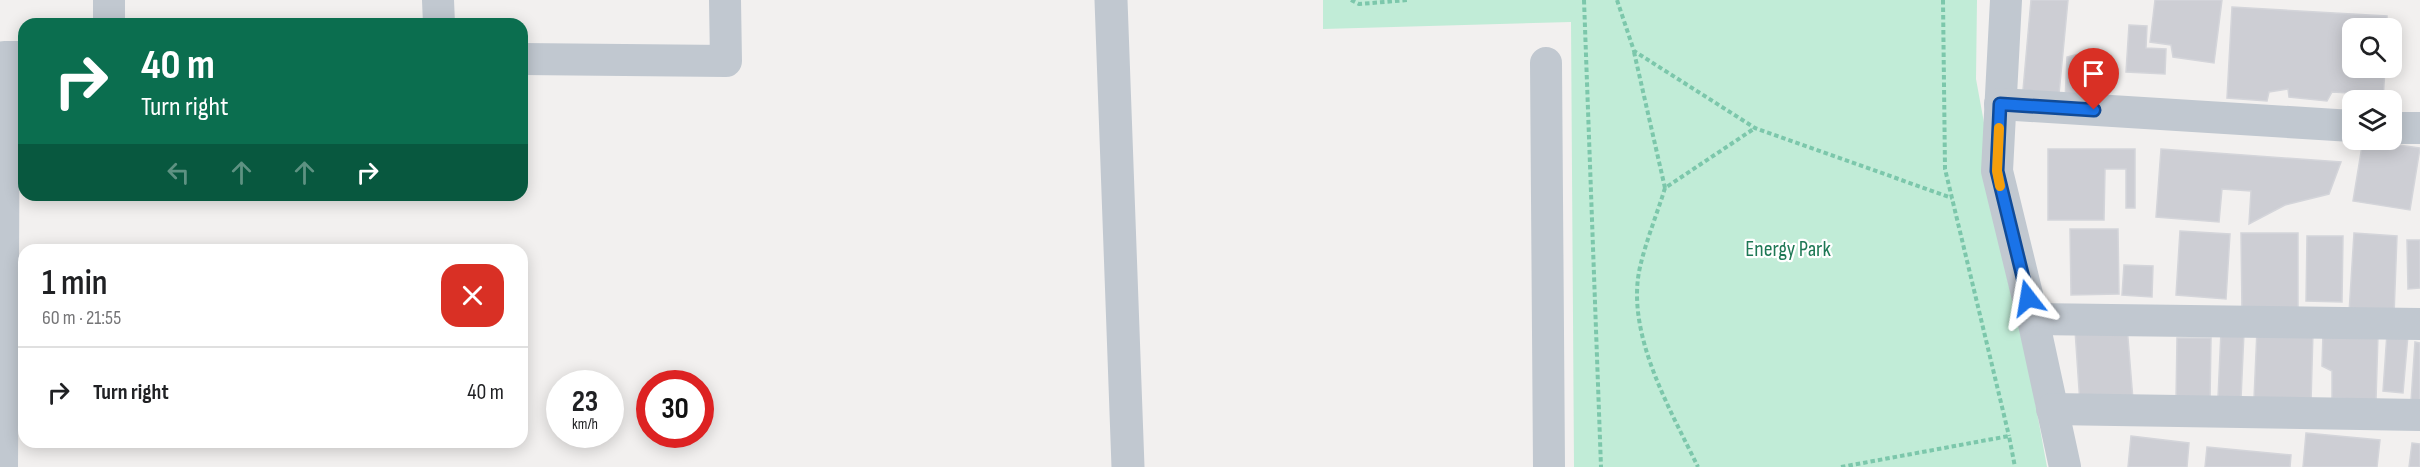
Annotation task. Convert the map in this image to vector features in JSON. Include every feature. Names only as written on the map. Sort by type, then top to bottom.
[{"type":"street","points":[[109,0],[109,18]]},
{"type":"street","points":[[438,0],[439,18]]},
{"type":"street","points":[[528,59],[726,61],[725,0]]},
{"type":"street","points":[[1111,0],[1128,467]]},
{"type":"street","points":[[2006,0],[1997,171],[2033,319],[2065,467]]},
{"type":"street","points":[[2,467],[9,57]]},
{"type":"street","points":[[1546,63],[1549,467]]},
{"type":"street","points":[[2000,104],[2342,125]]},
{"type":"street","points":[[2402,128],[2420,128]]},
{"type":"street","points":[[2033,319],[2420,324]]},
{"type":"street","points":[[2052,409],[2420,415]]},
{"type":"path","points":[[1351,0],[1359,4],[1408,0]]},
{"type":"path","points":[[1584,0],[1601,467]]},
{"type":"path","points":[[1617,0],[1634,51],[1665,188],[1640,269],[1637,314],[1658,384],[1698,467]]},
{"type":"path","points":[[1942,0],[1945,169],[2015,467]]},
{"type":"path","points":[[1634,51],[1755,128],[1952,199]]},
{"type":"path","points":[[1665,188],[1755,128]]},
{"type":"path","points":[[1841,467],[2009,436]]},
{"type":"green space","name":"Energy Park","points":[[1323,0],[1977,0],[1976,79],[2047,467],[1574,467],[1571,22],[1323,29]]},
{"type":"building","points":[[2031,0],[2068,0],[2059,94],[2023,90]]},
{"type":"building","points":[[2155,0],[2222,0],[2214,63],[2173,57],[2171,45],[2150,42]]},
{"type":"building","points":[[2232,7],[2387,16],[2387,18],[2342,18],[2342,78],[2384,78],[2384,90],[2342,90],[2342,93],[2332,92],[2327,101],[2289,97],[2288,89],[2269,92],[2267,101],[2227,98]]},
{"type":"building","points":[[2129,25],[2147,26],[2146,48],[2166,49],[2165,74],[2126,72]]},
{"type":"building","points":[[2094,50],[2090,92],[2065,101],[2067,57]]},
{"type":"building","points":[[2402,145],[2420,148],[2410,210],[2353,201],[2361,150],[2402,150]]},
{"type":"building","points":[[2048,149],[2135,149],[2135,208],[2126,208],[2126,169],[2105,169],[2104,220],[2048,220]]},
{"type":"building","points":[[2161,149],[2341,162],[2329,194],[2285,205],[2249,224],[2251,191],[2222,189],[2219,222],[2156,217]]},
{"type":"building","points":[[2070,229],[2118,229],[2119,294],[2071,295]]},
{"type":"building","points":[[2180,231],[2230,234],[2226,299],[2176,295]]},
{"type":"building","points":[[2241,233],[2298,233],[2298,313],[2242,313]]},
{"type":"building","points":[[2354,233],[2397,236],[2394,315],[2349,313]]},
{"type":"building","points":[[2307,236],[2343,236],[2342,302],[2306,301]]},
{"type":"building","points":[[2407,240],[2420,240],[2420,288],[2408,289]]},
{"type":"building","points":[[2124,265],[2153,266],[2152,297],[2122,295]]},
{"type":"building","points":[[2127,326],[2133,400],[2080,404],[2075,330]]},
{"type":"building","points":[[2257,330],[2313,332],[2311,402],[2254,399]]},
{"type":"building","points":[[2221,331],[2244,332],[2241,399],[2218,398]]},
{"type":"building","points":[[2323,333],[2378,335],[2376,400],[2332,398],[2332,371],[2322,366]]},
{"type":"building","points":[[2387,333],[2408,335],[2403,393],[2383,391]]},
{"type":"building","points":[[2177,338],[2211,338],[2210,401],[2176,401]]},
{"type":"building","points":[[2415,342],[2420,343],[2420,402],[2411,401]]},
{"type":"building","points":[[2306,433],[2380,440],[2377,467],[2303,467]]},
{"type":"building","points":[[2131,436],[2189,443],[2187,467],[2128,467]]},
{"type":"building","points":[[2412,443],[2420,444],[2420,467],[2409,467]]},
{"type":"building","points":[[2207,447],[2291,455],[2290,467],[2205,467]]},
{"type":"slow traffic","points":[[1999,128],[1997,171],[2000,186]]},
{"type":"route","points":[[2028,298],[1997,171],[2000,104],[2094,110]]}]
